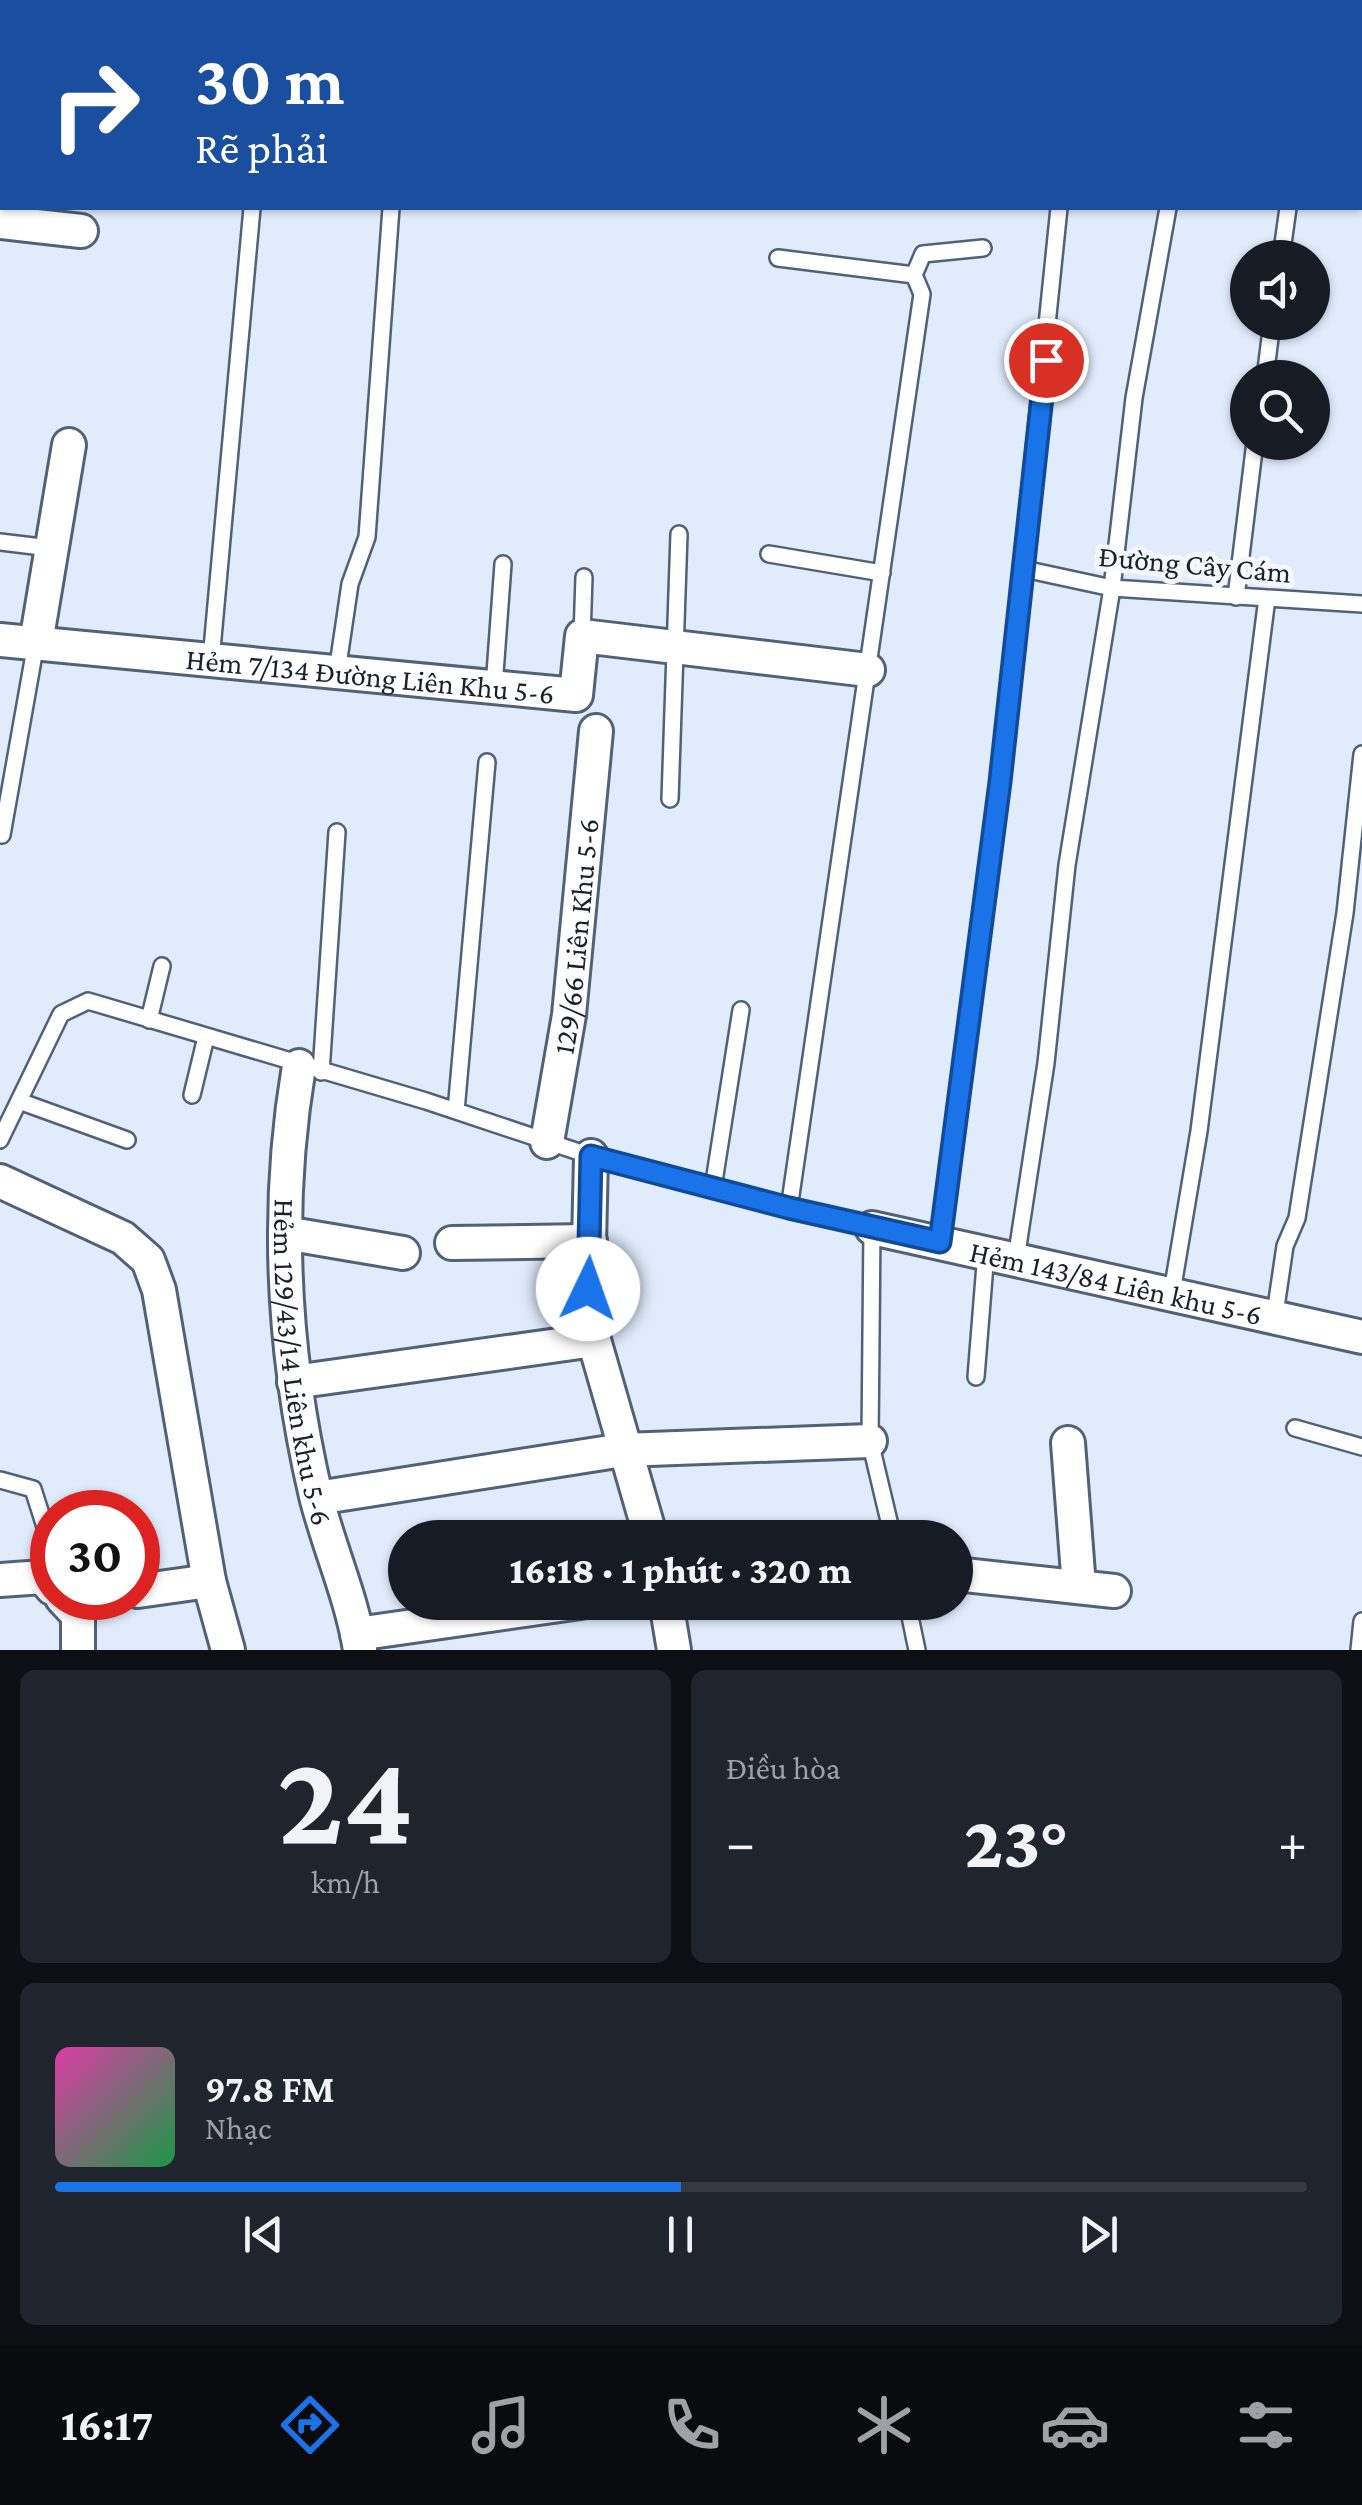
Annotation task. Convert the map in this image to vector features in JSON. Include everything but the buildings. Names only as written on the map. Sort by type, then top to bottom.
[{"type":"street","points":[[0,222],[81,232]]},
{"type":"street","points":[[36,643],[68,445]]},
{"type":"street","name":"Hẻm 7/134 Đường Liên Khu 5-6","points":[[0,640],[576,695],[582,636]]},
{"type":"street","points":[[582,636],[868,670]]},
{"type":"street","name":"129/66 Liên Khu 5-6","points":[[547,1142],[569,1016],[596,731]]},
{"type":"street","name":"Hẻm 129/43/14 Liên khu 5-6","points":[[310,1069],[286,1166],[285,1233],[294,1382],[317,1498],[358,1642]]},
{"type":"street","points":[[591,1156],[588,1289],[594,1340],[645,1520]]},
{"type":"street","points":[[0,1180],[123,1238],[148,1260],[160,1290],[209,1581],[228,1650]]},
{"type":"street","name":"Hẻm 143/84 Liên khu 5-6","points":[[872,1228],[1362,1336]]},
{"type":"street","points":[[285,1233],[403,1253]]},
{"type":"street","points":[[452,1243],[590,1241]]},
{"type":"street","points":[[294,1382],[594,1340]]},
{"type":"street","points":[[317,1498],[624,1450],[870,1441]]},
{"type":"street","points":[[1068,1443],[1079,1587]]},
{"type":"street","points":[[973,1576],[1114,1590]]},
{"type":"street","points":[[0,1580],[30,1586]]},
{"type":"street","points":[[160,1588],[209,1581]]},
{"type":"street","points":[[78,1620],[78,1650]]},
{"type":"street","points":[[358,1642],[481,1620]]},
{"type":"street","points":[[669,1620],[674,1650]]},
{"type":"lane","points":[[211,660],[252,210]]},
{"type":"lane","points":[[337,672],[350,584],[367,537],[390,210]]},
{"type":"lane","points":[[940,1242],[1024,569],[1059,210]]},
{"type":"lane","points":[[976,1377],[1046,1063],[1066,865],[1112,588],[1134,398],[1168,210]]},
{"type":"lane","points":[[1284,240],[1288,210]]},
{"type":"lane","points":[[789,1208],[922,294],[914,276],[923,254],[984,248]]},
{"type":"lane","points":[[778,258],[914,276]]},
{"type":"lane","points":[[1236,597],[1254,460]]},
{"type":"lane","points":[[670,799],[679,534]]},
{"type":"lane","points":[[0,542],[50,548]]},
{"type":"lane","points":[[769,554],[882,573]]},
{"type":"lane","points":[[494,687],[503,564]]},
{"type":"lane","name":"Đường Cây Cám","points":[[1024,569],[1112,588],[1362,604]]},
{"type":"lane","points":[[582,636],[584,577]]},
{"type":"lane","points":[[1172,1292],[1199,1132],[1267,598]]},
{"type":"lane","points":[[2,834],[36,643]]},
{"type":"lane","points":[[1276,1314],[1285,1246],[1297,1218],[1345,912],[1362,754]]},
{"type":"lane","points":[[456,1111],[487,762]]},
{"type":"lane","points":[[310,1069],[337,832]]},
{"type":"lane","points":[[149,1020],[162,966]]},
{"type":"lane","points":[[0,1140],[62,1014],[88,1002],[456,1111],[591,1156],[872,1228],[870,1441],[889,1520]]},
{"type":"lane","points":[[713,1188],[740,1010]]},
{"type":"lane","points":[[192,1095],[206,1037]]},
{"type":"lane","points":[[18,1101],[128,1140]]},
{"type":"lane","points":[[1295,1428],[1362,1447]]},
{"type":"lane","points":[[0,1480],[32,1490]]},
{"type":"lane","points":[[911,1620],[917,1650]]},
{"type":"lane","points":[[1359,1650],[1362,1621]]},
{"type":"route","points":[[588,1289],[591,1156],[789,1208],[940,1242],[992,856],[1024,569],[1029,483],[1046,360]]}]
